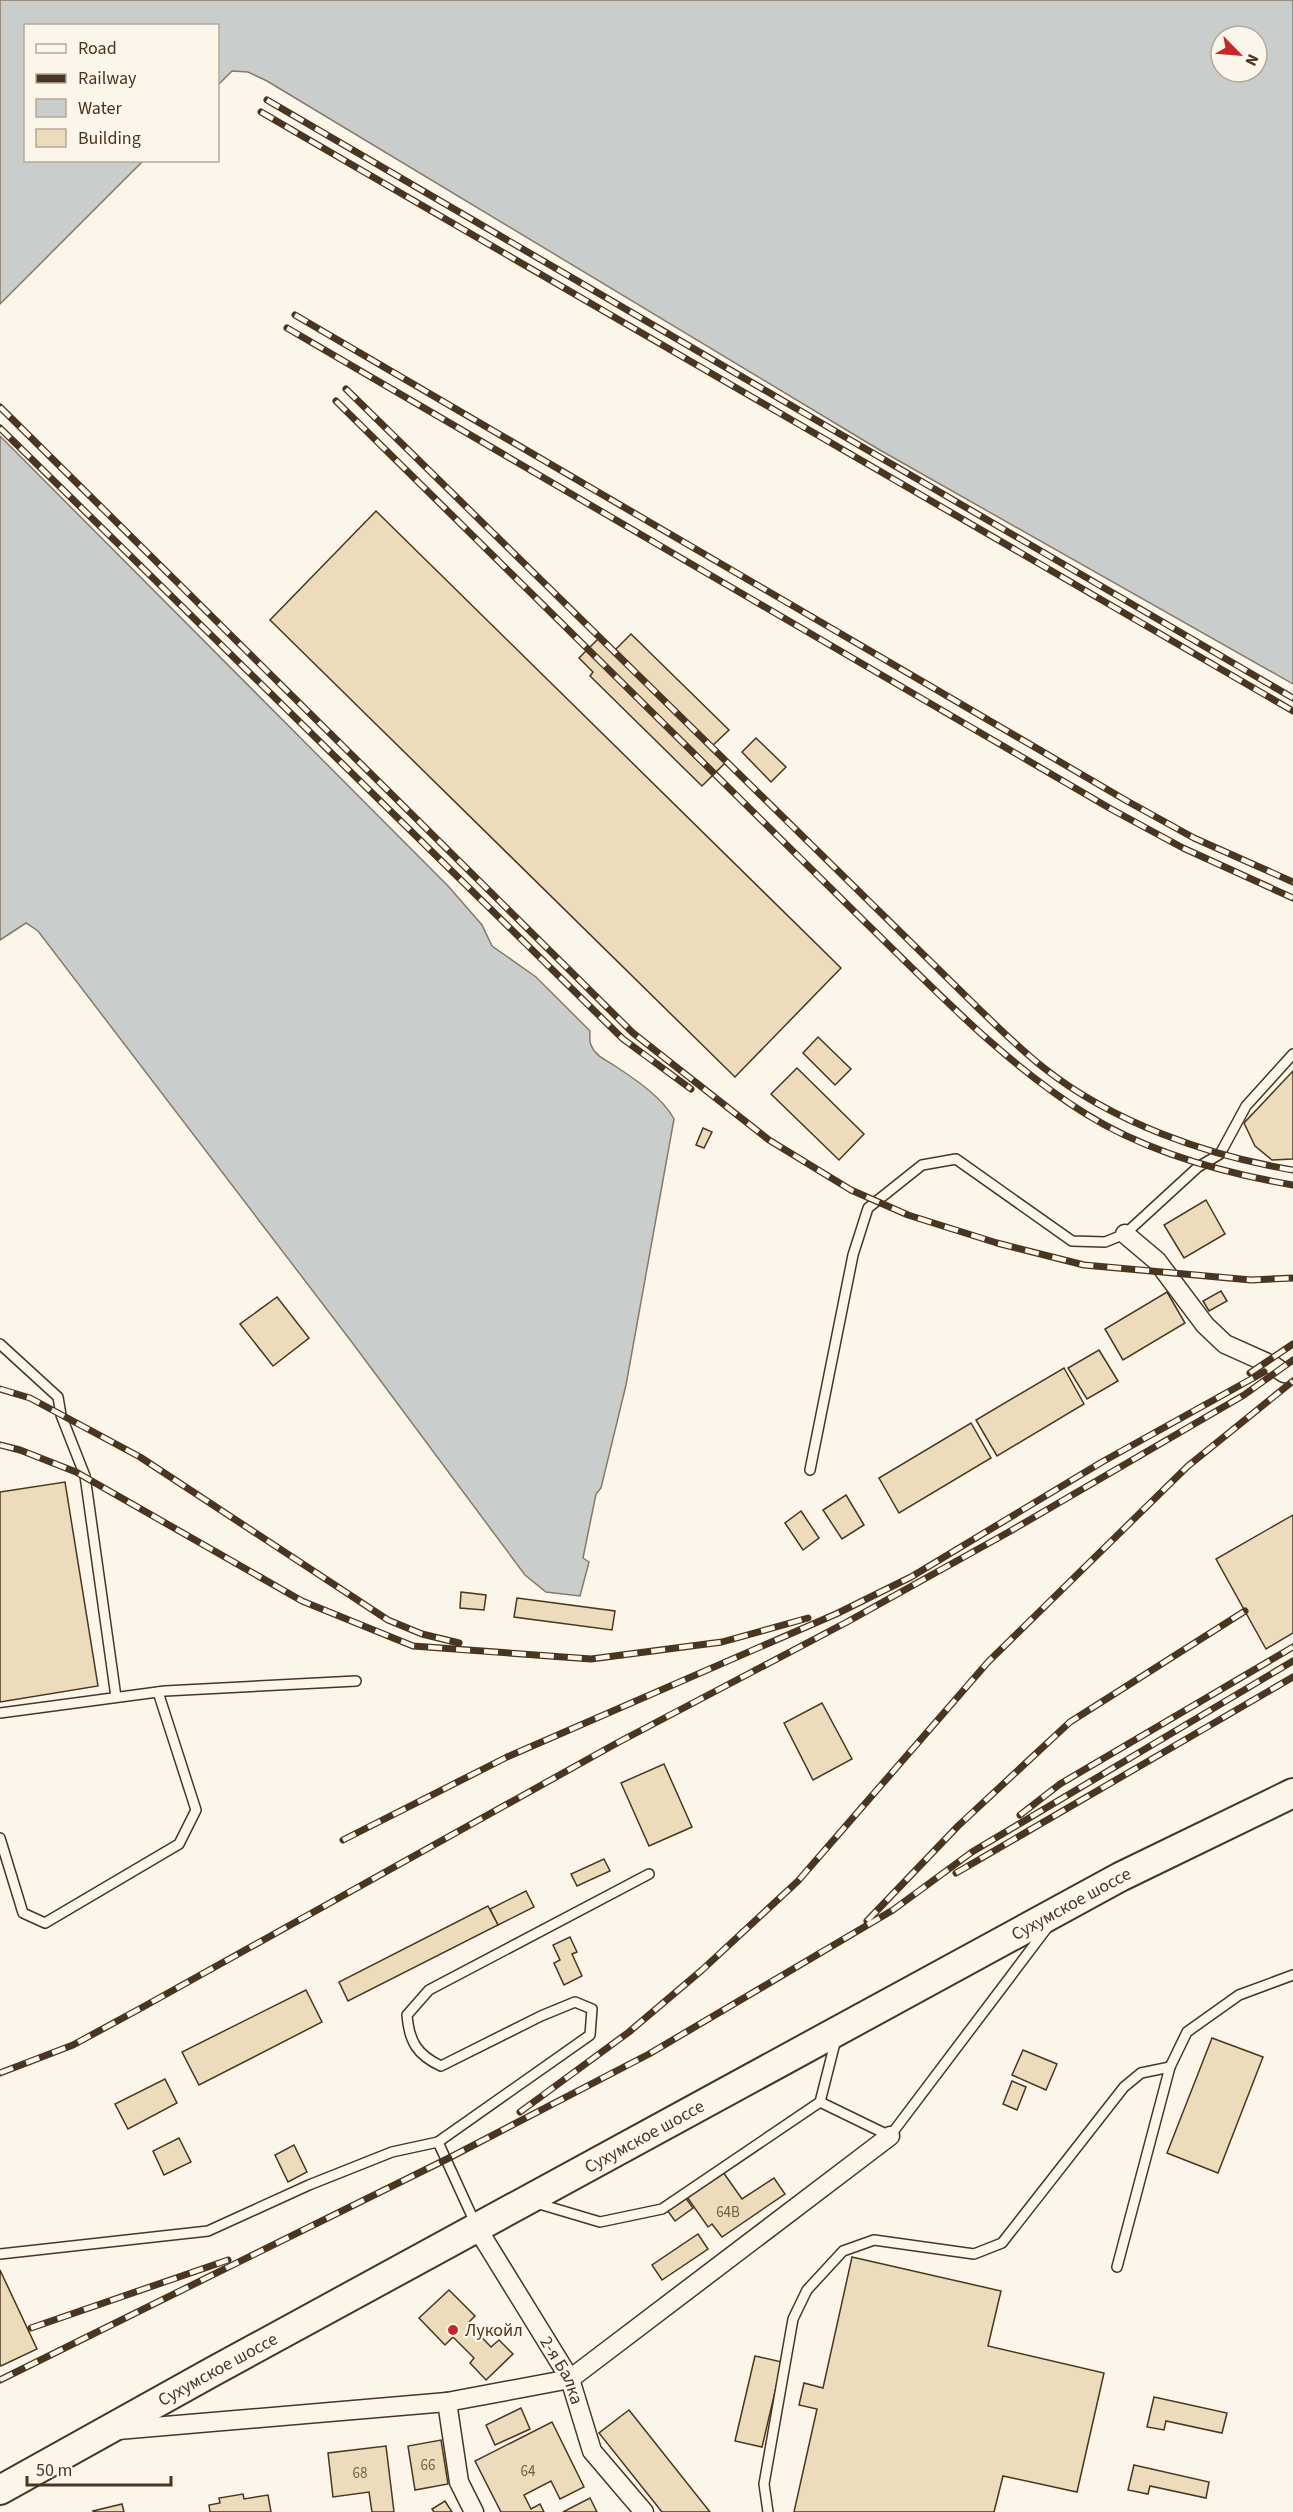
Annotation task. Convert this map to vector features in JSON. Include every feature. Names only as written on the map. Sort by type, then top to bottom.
[{"type":"highway","name":"Сухумское шоссе","points":[[0,2490],[1120,1877],[1293,1793]]},
{"type":"street","points":[[1125,1234],[1157,1261],[1204,1324],[1225,1344],[1274,1366],[1284,1373],[1293,1374]]},
{"type":"street","points":[[107,2431],[447,2402],[570,2379],[890,2136]]},
{"type":"street","name":"2-я Балка","points":[[477,2228],[570,2379],[592,2451],[644,2512]]},
{"type":"street","points":[[447,2402],[459,2482],[474,2512]]},
{"type":"lane","points":[[810,1470],[853,1255],[868,1208],[922,1165],[956,1159],[1072,1240],[1105,1242],[1125,1234],[1198,1167],[1220,1154],[1246,1106],[1293,1054]]},
{"type":"lane","points":[[0,1344],[58,1397],[61,1415],[85,1476],[116,1697]]},
{"type":"lane","points":[[0,1713],[158,1692],[356,1681]]},
{"type":"lane","points":[[0,1838],[23,1913],[45,1923],[179,1844],[196,1810],[158,1692]]},
{"type":"lane","points":[[0,2254],[208,2231],[392,2152],[438,2142],[590,2035],[592,2009],[575,2002],[441,2066],[424,2058],[408,2034],[407,2015],[429,1990],[649,1874]]},
{"type":"lane","points":[[820,2102],[890,2136],[1060,1910]]},
{"type":"lane","points":[[1117,2268],[1170,2067],[1187,2032],[1239,1995],[1293,1975]]},
{"type":"lane","points":[[529,2200],[600,2223],[662,2209],[820,2102],[838,2031]]},
{"type":"lane","points":[[768,2512],[764,2484],[793,2319],[807,2290],[843,2251],[874,2240],[974,2254],[1002,2243],[1124,2087],[1141,2073],[1170,2067]]},
{"type":"lane","points":[[438,2142],[477,2228]]},
{"type":"water","points":[[0,0],[1293,0],[1293,684],[878,449],[267,81],[248,72],[232,71],[219,84],[219,24],[24,24],[24,162],[142,162],[0,304]]},
{"type":"water","points":[[0,436],[449,887],[482,925],[492,946],[536,977],[590,1031],[590,1043],[595,1052],[648,1090],[663,1104],[674,1119],[626,1385],[601,1488],[596,1494],[583,1558],[589,1562],[580,1596],[546,1592],[525,1575],[351,1341],[38,931],[26,923],[0,940]]},
{"type":"building","points":[[376,511],[841,968],[735,1077],[270,620]]},
{"type":"building","points":[[631,634],[729,730],[710,748],[725,763],[702,786],[590,676],[593,672],[579,658],[600,637],[614,651]]},
{"type":"building","points":[[756,738],[786,767],[771,782],[742,752]]},
{"type":"building","points":[[818,1037],[851,1069],[835,1085],[803,1053]]},
{"type":"building","points":[[797,1068],[864,1134],[839,1160],[771,1094]]},
{"type":"building","points":[[1293,1071],[1293,1159],[1272,1160],[1255,1146],[1244,1123]]},
{"type":"building","points":[[703,1128],[712,1132],[704,1148],[696,1145]]},
{"type":"building","points":[[1206,1200],[1225,1234],[1184,1258],[1164,1225]]},
{"type":"building","points":[[1221,1291],[1227,1301],[1209,1311],[1203,1301]]},
{"type":"building","points":[[1167,1292],[1185,1323],[1123,1360],[1105,1329]]},
{"type":"building","points":[[277,1297],[309,1338],[273,1366],[240,1324]]},
{"type":"building","points":[[1099,1350],[1118,1381],[1087,1399],[1068,1368]]},
{"type":"building","points":[[1064,1368],[1084,1404],[997,1456],[976,1420]]},
{"type":"building","points":[[971,1423],[991,1458],[899,1513],[879,1478]]},
{"type":"building","points":[[65,1482],[98,1686],[0,1702],[0,1492]]},
{"type":"building","points":[[846,1495],[864,1525],[842,1539],[823,1510]]},
{"type":"building","points":[[801,1511],[819,1538],[803,1550],[785,1523]]},
{"type":"building","points":[[1293,1515],[1293,1633],[1266,1649],[1216,1559]]},
{"type":"building","points":[[461,1592],[486,1595],[484,1610],[460,1608]]},
{"type":"building","points":[[517,1598],[615,1611],[612,1630],[514,1617]]},
{"type":"building","points":[[822,1703],[852,1759],[813,1780],[784,1723]]},
{"type":"building","points":[[664,1764],[692,1827],[649,1846],[621,1783]]},
{"type":"building","points":[[604,1859],[610,1871],[577,1886],[571,1874]]},
{"type":"building","points":[[526,1891],[534,1907],[498,1925],[490,1909]]},
{"type":"building","points":[[488,1906],[498,1925],[348,2001],[339,1982]]},
{"type":"building","points":[[570,1937],[577,1952],[572,1954],[582,1976],[564,1985],[554,1963],[560,1960],[553,1945]]},
{"type":"building","points":[[306,1990],[322,2022],[199,2085],[182,2052]]},
{"type":"building","points":[[1212,2038],[1263,2057],[1218,2173],[1167,2153]]},
{"type":"building","points":[[1023,2050],[1057,2064],[1046,2090],[1012,2075]]},
{"type":"building","points":[[165,2079],[177,2103],[128,2129],[115,2104]]},
{"type":"building","points":[[1012,2081],[1026,2087],[1017,2110],[1003,2104]]},
{"type":"building","points":[[179,2138],[191,2162],[164,2175],[153,2151]]},
{"type":"building","points":[[294,2145],[307,2172],[288,2182],[275,2155]]},
{"type":"building","points":[[723,2172],[742,2199],[774,2178],[785,2194],[722,2237],[712,2224],[708,2227],[687,2197]]},
{"type":"building","points":[[685,2197],[693,2208],[675,2221],[667,2210]]},
{"type":"building","points":[[698,2234],[708,2249],[662,2280],[652,2265]]},
{"type":"building","points":[[852,2257],[1001,2291],[988,2346],[1104,2373],[1077,2492],[1003,2476],[994,2512],[794,2512],[817,2409],[799,2405],[804,2383],[823,2388]]},
{"type":"building","points":[[0,2270],[37,2349],[1,2366],[0,2364]]},
{"type":"building","name":"Лукойл","points":[[449,2290],[475,2316],[468,2323],[491,2347],[499,2340],[513,2354],[486,2380],[470,2363],[474,2358],[453,2337],[445,2345],[419,2318]]},
{"type":"building","points":[[755,2356],[782,2362],[762,2447],[735,2441]]},
{"type":"building","points":[[1154,2397],[1227,2413],[1222,2433],[1166,2421],[1164,2430],[1147,2427]]},
{"type":"building","points":[[521,2408],[530,2429],[495,2445],[486,2425]]},
{"type":"building","points":[[629,2410],[710,2512],[662,2512],[599,2433]]},
{"type":"building","points":[[552,2422],[584,2487],[560,2499],[551,2481],[524,2495],[531,2509],[540,2504],[544,2512],[501,2512],[475,2461]]},
{"type":"building","points":[[441,2440],[448,2484],[415,2490],[408,2446]]},
{"type":"building","points":[[386,2446],[394,2512],[372,2512],[369,2492],[333,2497],[328,2453]]},
{"type":"building","points":[[1134,2465],[1209,2482],[1206,2498],[1150,2486],[1148,2494],[1128,2490]]},
{"type":"building","points":[[243,2494],[244,2499],[268,2495],[271,2512],[210,2512],[209,2505],[220,2503],[219,2498]]},
{"type":"building","points":[[590,2498],[597,2512],[563,2512]]},
{"type":"building","points":[[445,2501],[452,2512],[434,2512],[432,2509]]},
{"type":"building","points":[[122,2504],[124,2512],[93,2511]]},
{"type":"railway","points":[[267,100],[1293,698]]},
{"type":"railway","points":[[261,112],[1293,711]]},
{"type":"railway","points":[[295,315],[1127,801],[1194,838],[1293,882]]},
{"type":"railway","points":[[287,328],[1111,809],[1183,848],[1293,898]]},
{"type":"railway","points":[[346,389],[979,1009],[1035,1061],[1100,1105],[1162,1134],[1228,1156],[1293,1170]]},
{"type":"railway","points":[[336,401],[918,974],[971,1025],[1027,1072],[1086,1114],[1134,1139],[1213,1167],[1293,1185]]},
{"type":"railway","points":[[0,407],[633,1033],[769,1140],[851,1190],[908,1215],[997,1243],[1084,1265],[1251,1280],[1293,1278]]},
{"type":"railway","points":[[0,428],[623,1039],[691,1089]]},
{"type":"railway","points":[[1250,1373],[1293,1344]]},
{"type":"railway","points":[[0,2073],[73,2045],[617,1743],[847,1622],[1007,1533],[1244,1395],[1293,1360]]},
{"type":"railway","points":[[343,1840],[507,1757],[836,1614],[911,1577],[1102,1462],[1264,1372]]},
{"type":"railway","points":[[520,2112],[629,2032],[702,1970],[798,1881],[988,1662],[1188,1466],[1293,1381]]},
{"type":"railway","points":[[0,1389],[30,1398],[140,1457],[388,1620],[422,1634],[459,1643]]},
{"type":"railway","points":[[0,1445],[20,1450],[76,1472],[302,1601],[413,1646],[591,1659],[722,1642],[808,1618]]},
{"type":"railway","points":[[867,1921],[958,1826],[1070,1722],[1245,1611]]},
{"type":"railway","points":[[1020,1815],[1060,1784],[1293,1647]]},
{"type":"railway","points":[[0,2380],[447,2159],[649,2054],[893,1910],[972,1852],[1293,1661]]},
{"type":"railway","points":[[956,1873],[1293,1677]]},
{"type":"railway","points":[[31,2328],[228,2260]]},
{"type":"place","name":"Лукойл","points":[[453,2330]]}]
